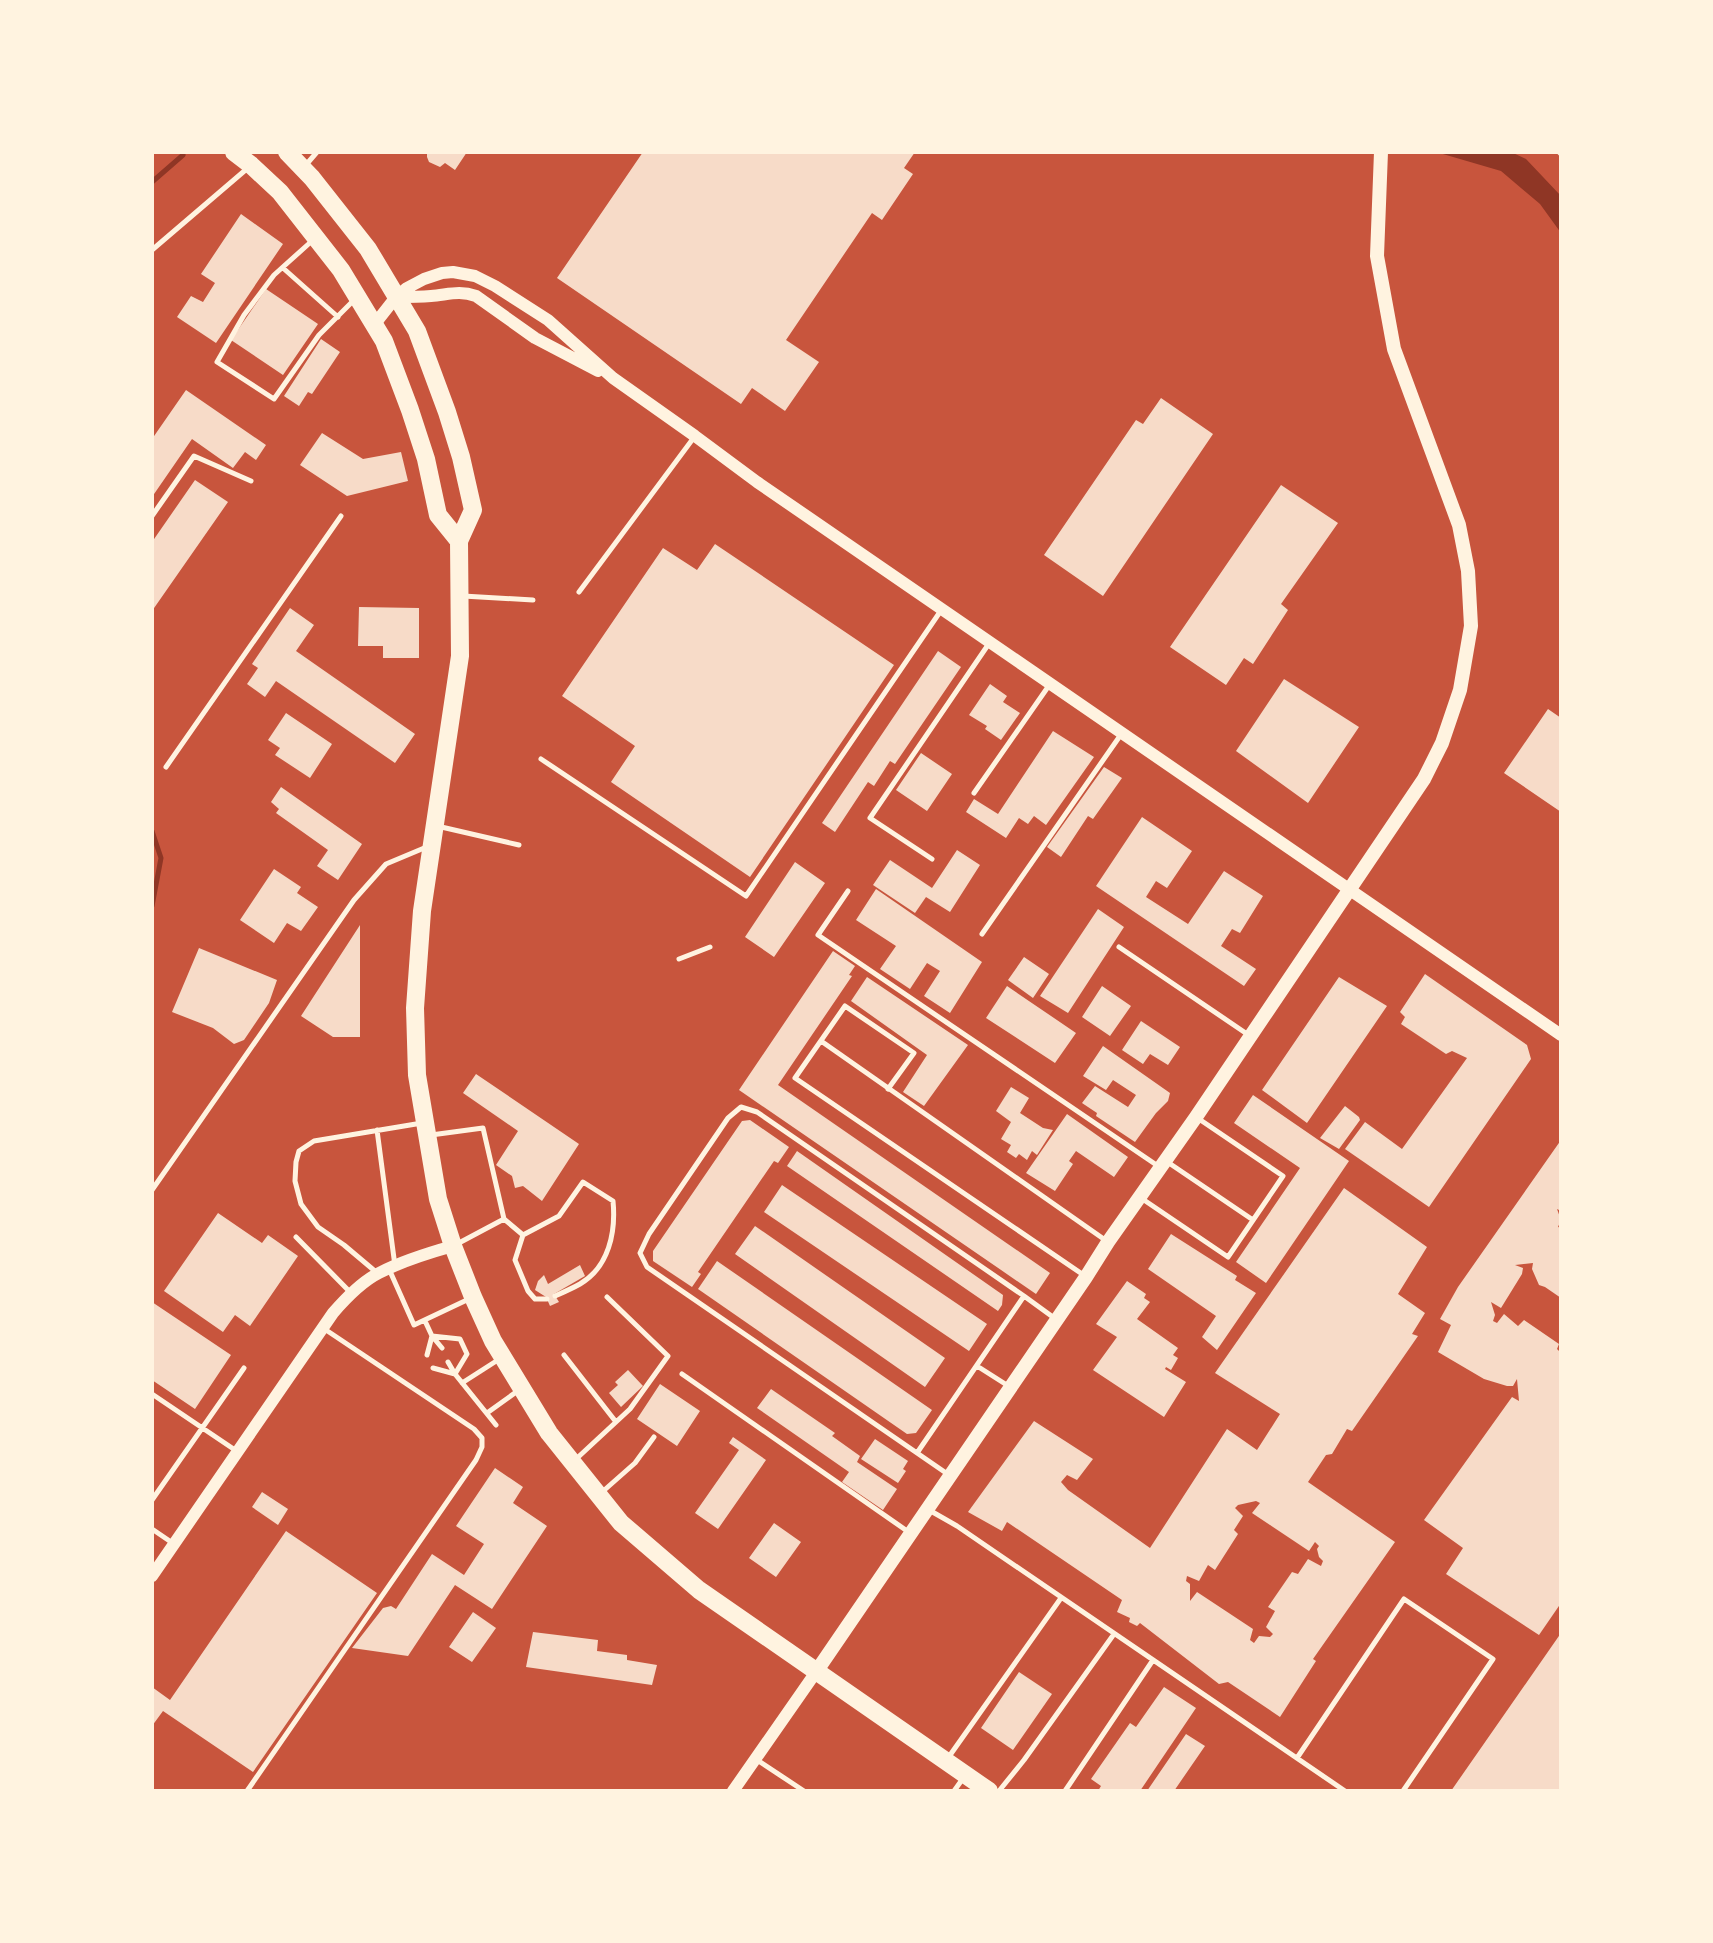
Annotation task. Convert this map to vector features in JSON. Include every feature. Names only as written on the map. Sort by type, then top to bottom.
[{"type":"main road","points":[[234,152],[276,188],[316,238],[341,270],[384,341],[426,458],[438,515],[459,541]]},
{"type":"main road","points":[[287,152],[368,249],[417,331],[444,402],[461,457],[473,510],[459,541],[460,656],[422,911],[415,1009],[418,1075],[438,1199],[473,1297],[493,1341],[549,1433],[621,1523],[699,1590],[989,1791]]},
{"type":"main road","points":[[816,1672],[1350,889],[1424,779],[1442,743],[1460,690],[1471,626],[1468,571],[1459,525],[1394,349],[1377,256],[1381,152]]},
{"type":"street","points":[[374,325],[396,297],[414,284],[442,273],[465,273],[495,286],[548,320],[613,378],[757,482],[1561,1035]]},
{"type":"street","points":[[396,297],[434,296],[455,292],[475,296],[535,338],[613,378]]},
{"type":"street","points":[[152,1576],[333,1313],[351,1293],[387,1269],[453,1246]]},
{"type":"street","points":[[733,1791],[816,1672]]},
{"type":"lane","points":[[303,168],[317,152]]},
{"type":"lane","points":[[152,250],[251,165]]},
{"type":"lane","points":[[316,238],[274,275],[244,315],[217,362],[274,399],[319,335],[357,296]]},
{"type":"lane","points":[[283,268],[338,317]]},
{"type":"lane","points":[[579,592],[695,436]]},
{"type":"lane","points":[[152,516],[194,456],[251,481]]},
{"type":"lane","points":[[166,767],[341,516]]},
{"type":"lane","points":[[460,596],[533,600]]},
{"type":"lane","points":[[541,759],[746,896],[942,609]]},
{"type":"lane","points":[[932,859],[870,818],[990,642]]},
{"type":"lane","points":[[974,793],[1050,684]]},
{"type":"lane","points":[[982,934],[1122,733]]},
{"type":"lane","points":[[435,825],[519,845]]},
{"type":"lane","points":[[152,1190],[354,900],[386,864],[432,845]]},
{"type":"lane","points":[[848,891],[818,935],[1163,1164],[1253,1220]]},
{"type":"lane","points":[[678,959],[710,947]]},
{"type":"lane","points":[[1119,947],[1250,1036]]},
{"type":"lane","points":[[888,1090],[914,1053],[845,1006],[795,1078],[1086,1277]]},
{"type":"lane","points":[[821,1041],[1108,1242]]},
{"type":"lane","points":[[949,1475],[647,1267],[640,1253],[649,1234],[728,1118],[741,1107],[757,1112],[1057,1320]]},
{"type":"lane","points":[[1141,1198],[1228,1257],[1283,1176],[1196,1117]]},
{"type":"lane","points":[[387,1269],[318,1227],[300,1204],[295,1181],[296,1162],[299,1151],[314,1141],[377,1130],[483,1128],[504,1219],[523,1235]]},
{"type":"lane","points":[[377,1130],[387,1269],[414,1325],[473,1297]]},
{"type":"lane","points":[[547,1299],[535,1300],[528,1291],[515,1260],[523,1235],[559,1216],[583,1182],[613,1201],[614,1224],[610,1249],[592,1276],[555,1296]]},
{"type":"lane","points":[[453,1246],[504,1219]]},
{"type":"lane","points":[[296,1237],[351,1293]]},
{"type":"lane","points":[[918,1453],[1024,1296]]},
{"type":"lane","points":[[572,1462],[630,1409],[668,1356],[607,1297]]},
{"type":"lane","points":[[425,1321],[442,1348]]},
{"type":"lane","points":[[247,1791],[476,1460],[482,1447],[482,1437],[474,1429],[323,1328]]},
{"type":"lane","points":[[427,1355],[432,1336]]},
{"type":"lane","points":[[432,1336],[460,1339],[467,1354],[455,1374]]},
{"type":"lane","points":[[564,1355],[616,1422]]},
{"type":"lane","points":[[462,1383],[503,1357]]},
{"type":"lane","points":[[449,1362],[455,1374],[496,1426]]},
{"type":"lane","points":[[977,1366],[1010,1387]]},
{"type":"lane","points":[[152,1500],[244,1368]]},
{"type":"lane","points":[[433,1368],[455,1374]]},
{"type":"lane","points":[[681,1374],[910,1533]]},
{"type":"lane","points":[[486,1413],[522,1388]]},
{"type":"lane","points":[[152,1394],[237,1452]]},
{"type":"lane","points":[[598,1495],[635,1463],[653,1437]]},
{"type":"lane","points":[[926,1508],[957,1526],[1345,1791]]},
{"type":"lane","points":[[152,1530],[174,1544]]},
{"type":"lane","points":[[945,1761],[1061,1598]]},
{"type":"lane","points":[[1297,1759],[1404,1599],[1493,1659],[1403,1791]]},
{"type":"lane","points":[[999,1791],[1114,1634]]},
{"type":"lane","points":[[1065,1791],[1153,1660]]},
{"type":"lane","points":[[755,1759],[804,1791]]},
{"type":"lane","points":[[954,1791],[965,1775]]},
{"type":"shaded area","points":[[1436,152],[1511,152],[1526,159],[1561,196],[1561,233],[1540,204],[1501,171]]},
{"type":"building","points":[[427,152],[467,152],[455,170],[445,163],[440,167],[429,162]]},
{"type":"building","points":[[643,152],[915,152],[904,168],[913,174],[882,220],[872,213],[786,340],[819,362],[785,411],[752,388],[741,404],[557,278]]},
{"type":"building","points":[[241,214],[283,244],[216,343],[177,317],[191,296],[203,302],[215,283],[201,274]]},
{"type":"building","points":[[266,289],[318,324],[283,375],[231,340]]},
{"type":"building","points":[[321,339],[340,352],[312,394],[308,392],[299,406],[284,396]]},
{"type":"building","points":[[186,390],[266,445],[256,460],[245,452],[233,468],[192,439],[152,497],[152,439]]},
{"type":"building","points":[[1161,398],[1213,434],[1103,596],[1044,555],[1136,420],[1143,424]]},
{"type":"building","points":[[322,433],[363,459],[401,452],[408,481],[347,496],[300,465]]},
{"type":"building","points":[[195,480],[228,502],[152,611],[152,542]]},
{"type":"building","points":[[1281,485],[1338,523],[1281,604],[1288,610],[1253,664],[1244,658],[1226,685],[1170,647]]},
{"type":"building","points":[[715,544],[894,665],[750,877],[611,782],[635,746],[562,696],[663,548],[697,570]]},
{"type":"building","points":[[359,607],[419,608],[419,658],[383,658],[383,646],[358,646]]},
{"type":"building","points":[[290,608],[314,625],[296,651],[415,734],[395,763],[276,681],[265,697],[247,684],[258,668],[252,664]]},
{"type":"building","points":[[938,651],[961,667],[895,764],[890,761],[874,786],[868,782],[835,832],[822,823]]},
{"type":"building","points":[[1284,679],[1359,727],[1308,803],[1236,751]]},
{"type":"building","points":[[990,684],[1007,696],[1003,702],[1020,713],[1001,740],[985,729],[987,726],[969,715]]},
{"type":"building","points":[[1548,709],[1561,718],[1561,812],[1504,773]]},
{"type":"building","points":[[286,713],[332,744],[310,778],[275,755],[280,748],[268,740]]},
{"type":"building","points":[[1053,731],[1094,757],[1046,825],[1034,816],[1028,824],[1019,818],[1006,838],[966,812],[974,799],[998,814]]},
{"type":"building","points":[[921,753],[952,774],[927,811],[896,790]]},
{"type":"building","points":[[1104,767],[1122,778],[1093,819],[1088,816],[1061,857],[1047,847]]},
{"type":"building","points":[[281,787],[362,844],[338,880],[317,866],[328,850],[276,813],[279,809],[271,802]]},
{"type":"building","points":[[1142,817],[1192,851],[1167,888],[1156,881],[1146,897],[1188,924],[1224,871],[1263,896],[1240,933],[1232,929],[1221,946],[1256,969],[1244,986],[1096,886]]},
{"type":"building","points":[[957,850],[980,865],[950,912],[926,897],[915,913],[873,885],[890,860],[932,888]]},
{"type":"building","points":[[795,862],[825,883],[774,957],[745,937]]},
{"type":"building","points":[[274,869],[301,887],[297,893],[318,907],[301,931],[287,923],[274,943],[240,920]]},
{"type":"building","points":[[876,889],[982,962],[950,1013],[924,996],[940,971],[927,963],[910,989],[880,969],[896,946],[856,920]]},
{"type":"building","points":[[1098,909],[1124,927],[1068,1013],[1040,996]]},
{"type":"building","points":[[360,925],[360,1037],[333,1037],[301,1016]]},
{"type":"building","points":[[199,948],[277,980],[269,1003],[244,1040],[234,1044],[213,1028],[172,1012]]},
{"type":"building","points":[[833,951],[855,966],[849,975],[852,976],[778,1085],[1050,1273],[1036,1294],[739,1090]]},
{"type":"building","points":[[1024,957],[1049,974],[1033,998],[1008,980]]},
{"type":"building","points":[[1425,974],[1527,1045],[1531,1059],[1429,1207],[1345,1149],[1365,1122],[1402,1149],[1467,1058],[1452,1051],[1446,1054],[1401,1024],[1405,1017],[1400,1012]]},
{"type":"building","points":[[867,977],[968,1045],[924,1106],[903,1092],[927,1055],[851,1001]]},
{"type":"building","points":[[1339,977],[1387,1006],[1307,1123],[1262,1090]]},
{"type":"building","points":[[1007,986],[1076,1033],[1055,1063],[986,1018]]},
{"type":"building","points":[[1102,986],[1131,1006],[1110,1036],[1082,1017]]},
{"type":"building","points":[[1141,1021],[1180,1047],[1168,1065],[1150,1054],[1143,1064],[1122,1050]]},
{"type":"building","points":[[1103,1046],[1170,1093],[1168,1101],[1135,1142],[1096,1116],[1097,1113],[1082,1103],[1095,1086],[1128,1107],[1136,1095],[1113,1080],[1106,1090],[1083,1076]]},
{"type":"building","points":[[476,1074],[579,1144],[542,1201],[523,1186],[515,1188],[512,1176],[496,1165],[518,1131],[463,1093]]},
{"type":"building","points":[[1011,1087],[1029,1098],[1020,1113],[1043,1128],[1053,1130],[1037,1155],[1032,1151],[1027,1160],[1019,1154],[1016,1158],[1007,1152],[1011,1145],[1001,1139],[1011,1122],[996,1111]]},
{"type":"building","points":[[1253,1095],[1349,1161],[1266,1283],[1236,1262],[1300,1168],[1234,1123]]},
{"type":"building","points":[[1345,1106],[1360,1120],[1339,1149],[1320,1138]]},
{"type":"building","points":[[1067,1114],[1128,1157],[1114,1177],[1076,1151],[1069,1161],[1073,1164],[1055,1191],[1026,1173]]},
{"type":"building","points":[[750,1120],[789,1147],[778,1163],[774,1161],[698,1272],[701,1274],[692,1287],[653,1261],[653,1251],[742,1121]]},
{"type":"building","points":[[1561,1140],[1561,1211],[1557,1209],[1561,1220],[1558,1227],[1561,1228],[1561,1298],[1539,1285],[1532,1269],[1533,1263],[1515,1265],[1523,1268],[1522,1274],[1501,1308],[1491,1302],[1495,1315],[1493,1321],[1497,1323],[1504,1314],[1518,1326],[1524,1320],[1559,1344],[1557,1349],[1561,1353],[1561,1603],[1539,1635],[1446,1574],[1463,1548],[1424,1520],[1512,1397],[1519,1401],[1517,1379],[1513,1386],[1507,1386],[1484,1379],[1438,1352],[1451,1325],[1440,1319],[1458,1287]]},
{"type":"building","points":[[797,1151],[1003,1295],[998,1311],[787,1166]]},
{"type":"building","points":[[782,1185],[987,1324],[969,1351],[764,1212]]},
{"type":"building","points":[[1344,1188],[1427,1247],[1398,1294],[1425,1313],[1412,1334],[1418,1336],[1352,1431],[1347,1429],[1332,1454],[1326,1455],[1308,1482],[1395,1542],[1313,1659],[1316,1661],[1280,1717],[1228,1682],[1219,1684],[1140,1623],[1137,1626],[1129,1622],[1130,1618],[1117,1612],[1122,1600],[1007,1522],[1002,1531],[968,1512],[1034,1421],[1093,1459],[1077,1480],[1067,1475],[1061,1482],[1068,1490],[1150,1548],[1227,1429],[1257,1450],[1280,1414],[1215,1373]],"holes":[[[1256,1501],[1260,1503],[1252,1513],[1309,1551],[1315,1542],[1319,1546],[1319,1557],[1323,1561],[1321,1566],[1308,1559],[1298,1574],[1292,1572],[1268,1607],[1275,1611],[1266,1627],[1273,1634],[1270,1637],[1259,1636],[1254,1643],[1250,1640],[1253,1629],[1197,1592],[1190,1601],[1190,1584],[1186,1581],[1187,1576],[1199,1581],[1208,1565],[1215,1570],[1238,1534],[1234,1530],[1243,1516],[1235,1508]]]},
{"type":"building","points":[[218,1213],[262,1243],[268,1235],[298,1256],[250,1326],[235,1315],[223,1332],[164,1291]]},
{"type":"building","points":[[755,1226],[945,1358],[925,1387],[735,1254]]},
{"type":"building","points":[[1171,1234],[1237,1276],[1235,1280],[1256,1293],[1217,1350],[1202,1337],[1216,1316],[1148,1269]]},
{"type":"building","points":[[717,1261],[932,1410],[916,1433],[907,1434],[698,1289]]},
{"type":"building","points":[[580,1265],[585,1276],[554,1294],[559,1302],[550,1306],[546,1297],[535,1290],[544,1275],[548,1284]]},
{"type":"building","points":[[1127,1281],[1146,1294],[1144,1298],[1150,1302],[1137,1319],[1178,1348],[1173,1355],[1178,1358],[1171,1370],[1166,1367],[1165,1369],[1186,1382],[1164,1417],[1093,1370],[1117,1337],[1096,1324]]},
{"type":"building","points":[[152,1302],[231,1355],[195,1409],[152,1380]]},
{"type":"building","points":[[628,1370],[643,1386],[621,1407],[609,1393],[618,1385],[615,1382]]},
{"type":"building","points":[[660,1384],[700,1411],[677,1446],[637,1419]]},
{"type":"building","points":[[771,1389],[835,1433],[832,1436],[860,1456],[857,1462],[897,1489],[883,1510],[842,1482],[849,1472],[757,1408]]},
{"type":"building","points":[[733,1437],[766,1460],[718,1529],[695,1513],[739,1450],[729,1443]]},
{"type":"building","points":[[875,1439],[908,1461],[903,1469],[906,1471],[898,1483],[861,1459]]},
{"type":"building","points":[[495,1468],[523,1487],[513,1503],[547,1526],[492,1609],[455,1585],[408,1656],[352,1648],[383,1608],[391,1606],[396,1609],[432,1554],[464,1575],[484,1544],[456,1526]]},
{"type":"building","points":[[262,1492],[288,1509],[278,1525],[252,1507]]},
{"type":"building","points":[[774,1523],[801,1542],[776,1577],[749,1558]]},
{"type":"building","points":[[286,1531],[377,1593],[253,1772],[163,1711],[152,1726],[152,1687],[170,1700]]},
{"type":"building","points":[[473,1612],[496,1628],[472,1662],[449,1647]]},
{"type":"building","points":[[533,1632],[598,1640],[597,1651],[627,1655],[627,1660],[657,1665],[652,1685],[526,1667]]},
{"type":"building","points":[[1561,1633],[1561,1791],[1451,1791]]},
{"type":"building","points":[[1019,1672],[1052,1694],[1013,1750],[981,1728]]},
{"type":"building","points":[[1164,1687],[1196,1708],[1140,1791],[1098,1791],[1101,1786],[1091,1779],[1130,1723],[1136,1727]]},
{"type":"building","points":[[1186,1734],[1205,1746],[1174,1791],[1147,1791]]},
{"type":"waterway","points":[[152,182],[183,155]]},
{"type":"waterway","points":[[152,831],[161,858],[152,906]]}]
